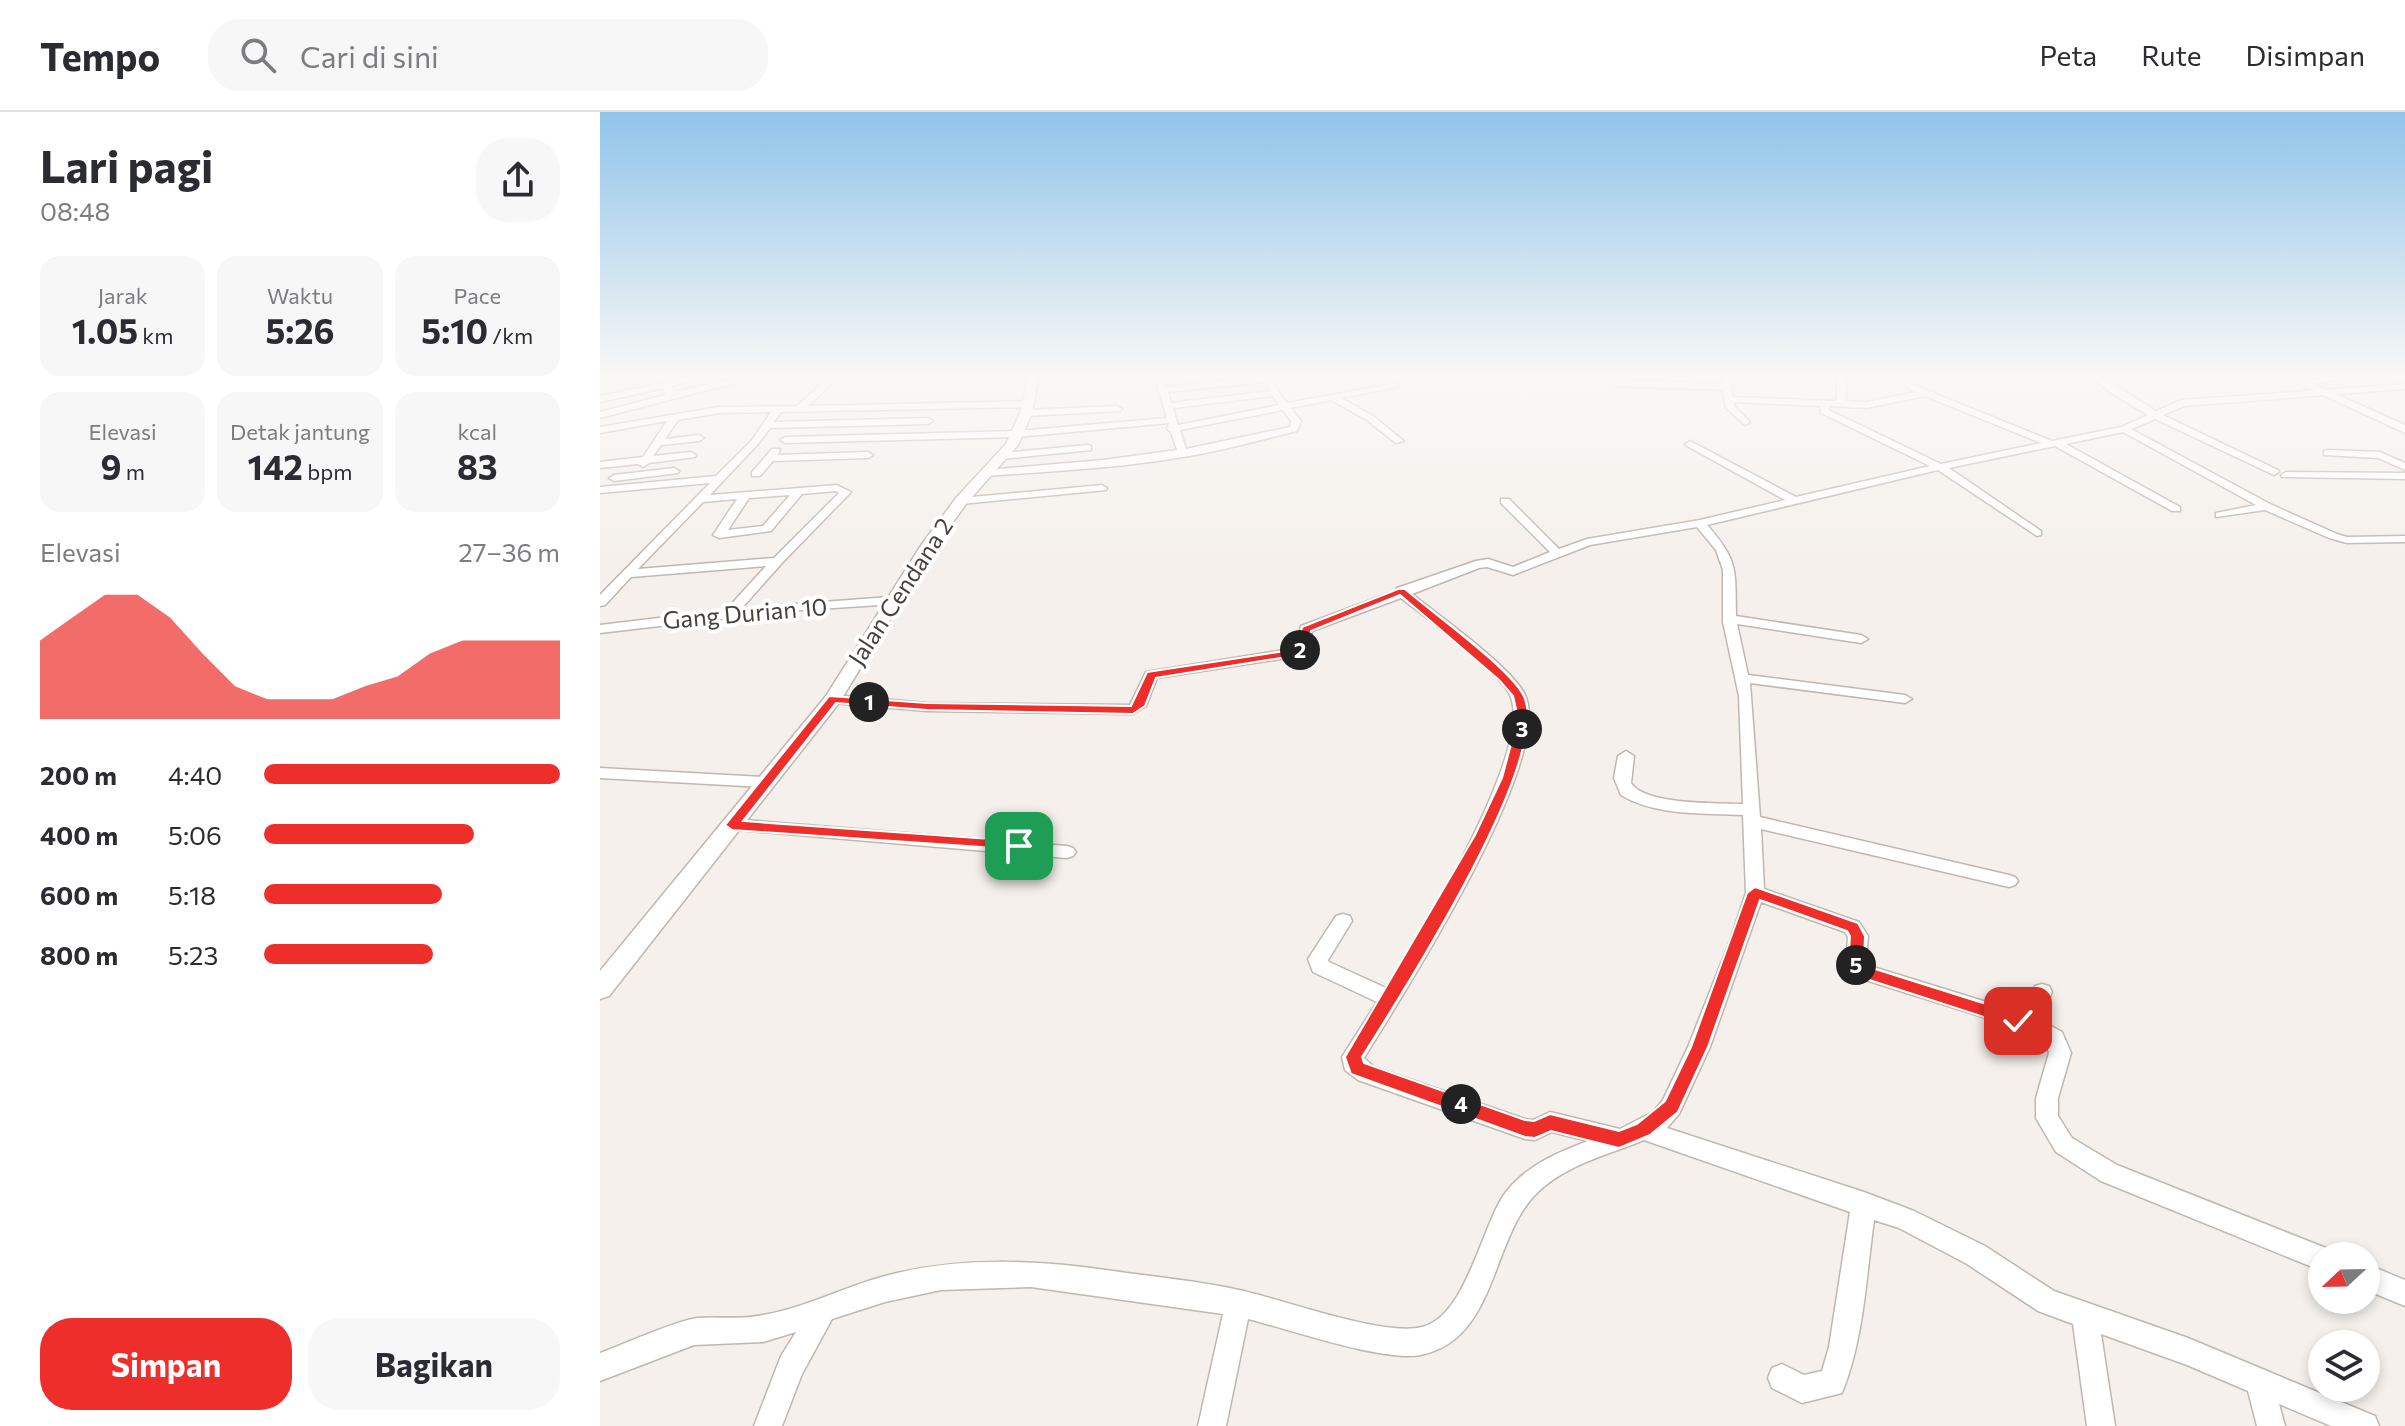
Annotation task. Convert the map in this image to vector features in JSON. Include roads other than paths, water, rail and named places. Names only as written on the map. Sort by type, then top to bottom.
[{"type":"street","points":[[635,475],[664,436]]},
{"type":"street","points":[[600,602],[759,436]]},
{"type":"street","points":[[756,474],[789,436]]},
{"type":"street","points":[[785,440],[916,436]]},
{"type":"street","name":"Jalan Cendana 2","points":[[600,989],[763,782],[833,699],[890,601],[961,501],[1002,456],[1015,436]]},
{"type":"street","points":[[1177,436],[1183,454]]},
{"type":"street","points":[[987,473],[1183,454],[1261,436]]},
{"type":"street","points":[[1393,436],[1399,441]]},
{"type":"street","points":[[1876,436],[1940,467],[2037,533]]},
{"type":"street","points":[[2035,436],[2176,509]]},
{"type":"street","points":[[833,699],[927,707],[1133,710],[1139,706],[1151,675],[1295,653],[1303,648],[1306,629],[1476,565],[1488,563],[1513,571],[1605,538],[1700,523],[1940,467],[2090,436]]},
{"type":"street","points":[[2137,436],[2266,506],[2333,536],[2357,540],[2405,539]]},
{"type":"street","points":[[2204,436],[2280,474],[2405,476]]},
{"type":"street","points":[[855,468],[887,437]]},
{"type":"street","points":[[660,442],[699,438]]},
{"type":"street","points":[[1690,444],[1795,501]]},
{"type":"street","points":[[1002,456],[1088,448]]},
{"type":"street","points":[[2328,453],[2385,456],[2405,467]]},
{"type":"street","points":[[600,465],[691,455]]},
{"type":"street","points":[[770,458],[868,455]]},
{"type":"street","points":[[600,479],[674,471]]},
{"type":"street","points":[[600,490],[716,479]]},
{"type":"street","points":[[699,499],[837,488],[846,492],[777,561],[731,613]]},
{"type":"street","points":[[961,501],[1102,488]]},
{"type":"street","points":[[745,496],[719,535],[767,529],[799,491]]},
{"type":"street","points":[[1505,501],[1557,553]]},
{"type":"street","points":[[2220,515],[2266,506]]},
{"type":"street","points":[[600,1367],[694,1332],[763,1329],[885,1289],[941,1277],[1031,1274],[1238,1303],[1386,1341],[1418,1342],[1438,1336],[1458,1316],[1482,1277],[1513,1202],[1529,1184],[1559,1163],[1644,1130],[1671,1107],[1699,1047],[1755,893],[1742,678],[1730,619],[1729,570],[1722,549],[1700,523]]},
{"type":"street","points":[[627,574],[777,561]]},
{"type":"street","points":[[1401,591],[1503,678],[1519,696],[1524,718],[1509,778],[1482,835],[1390,999],[1353,1057],[1353,1064],[1366,1074],[1525,1129],[1535,1130],[1550,1122],[1619,1139]]},
{"type":"street","name":"Gang Durian 10","points":[[600,629],[731,613],[890,601]]},
{"type":"street","points":[[1730,619],[1861,639]]},
{"type":"street","points":[[1742,678],[1905,699]]},
{"type":"street","points":[[1626,756],[1621,772],[1625,788],[1632,794],[1751,816],[2009,881]]},
{"type":"street","points":[[600,773],[763,782]]},
{"type":"street","points":[[732,825],[1067,852]]},
{"type":"street","points":[[1755,893],[1852,927],[1858,936],[1856,965],[1863,972],[2028,1023],[2055,1038],[2060,1053],[2047,1098],[2047,1118],[2064,1145],[2109,1173],[2308,1253]]},
{"type":"street","points":[[1343,921],[1318,959],[1320,967],[1390,999]]},
{"type":"street","points":[[2028,1023],[2042,992]]},
{"type":"street","points":[[1644,1130],[1864,1203],[1976,1255],[2047,1302],[2188,1352],[2365,1426]]},
{"type":"street","points":[[1782,1378],[1802,1389],[1832,1383],[1843,1347],[1864,1203]]},
{"type":"street","points":[[2380,1283],[2405,1293]]},
{"type":"street","points":[[1212,1426],[1238,1303]]},
{"type":"street","points":[[768,1426],[791,1366],[823,1310]]},
{"type":"street","points":[[2085,1318],[2101,1426]]},
{"type":"street","points":[[2259,1381],[2271,1426]]}]
